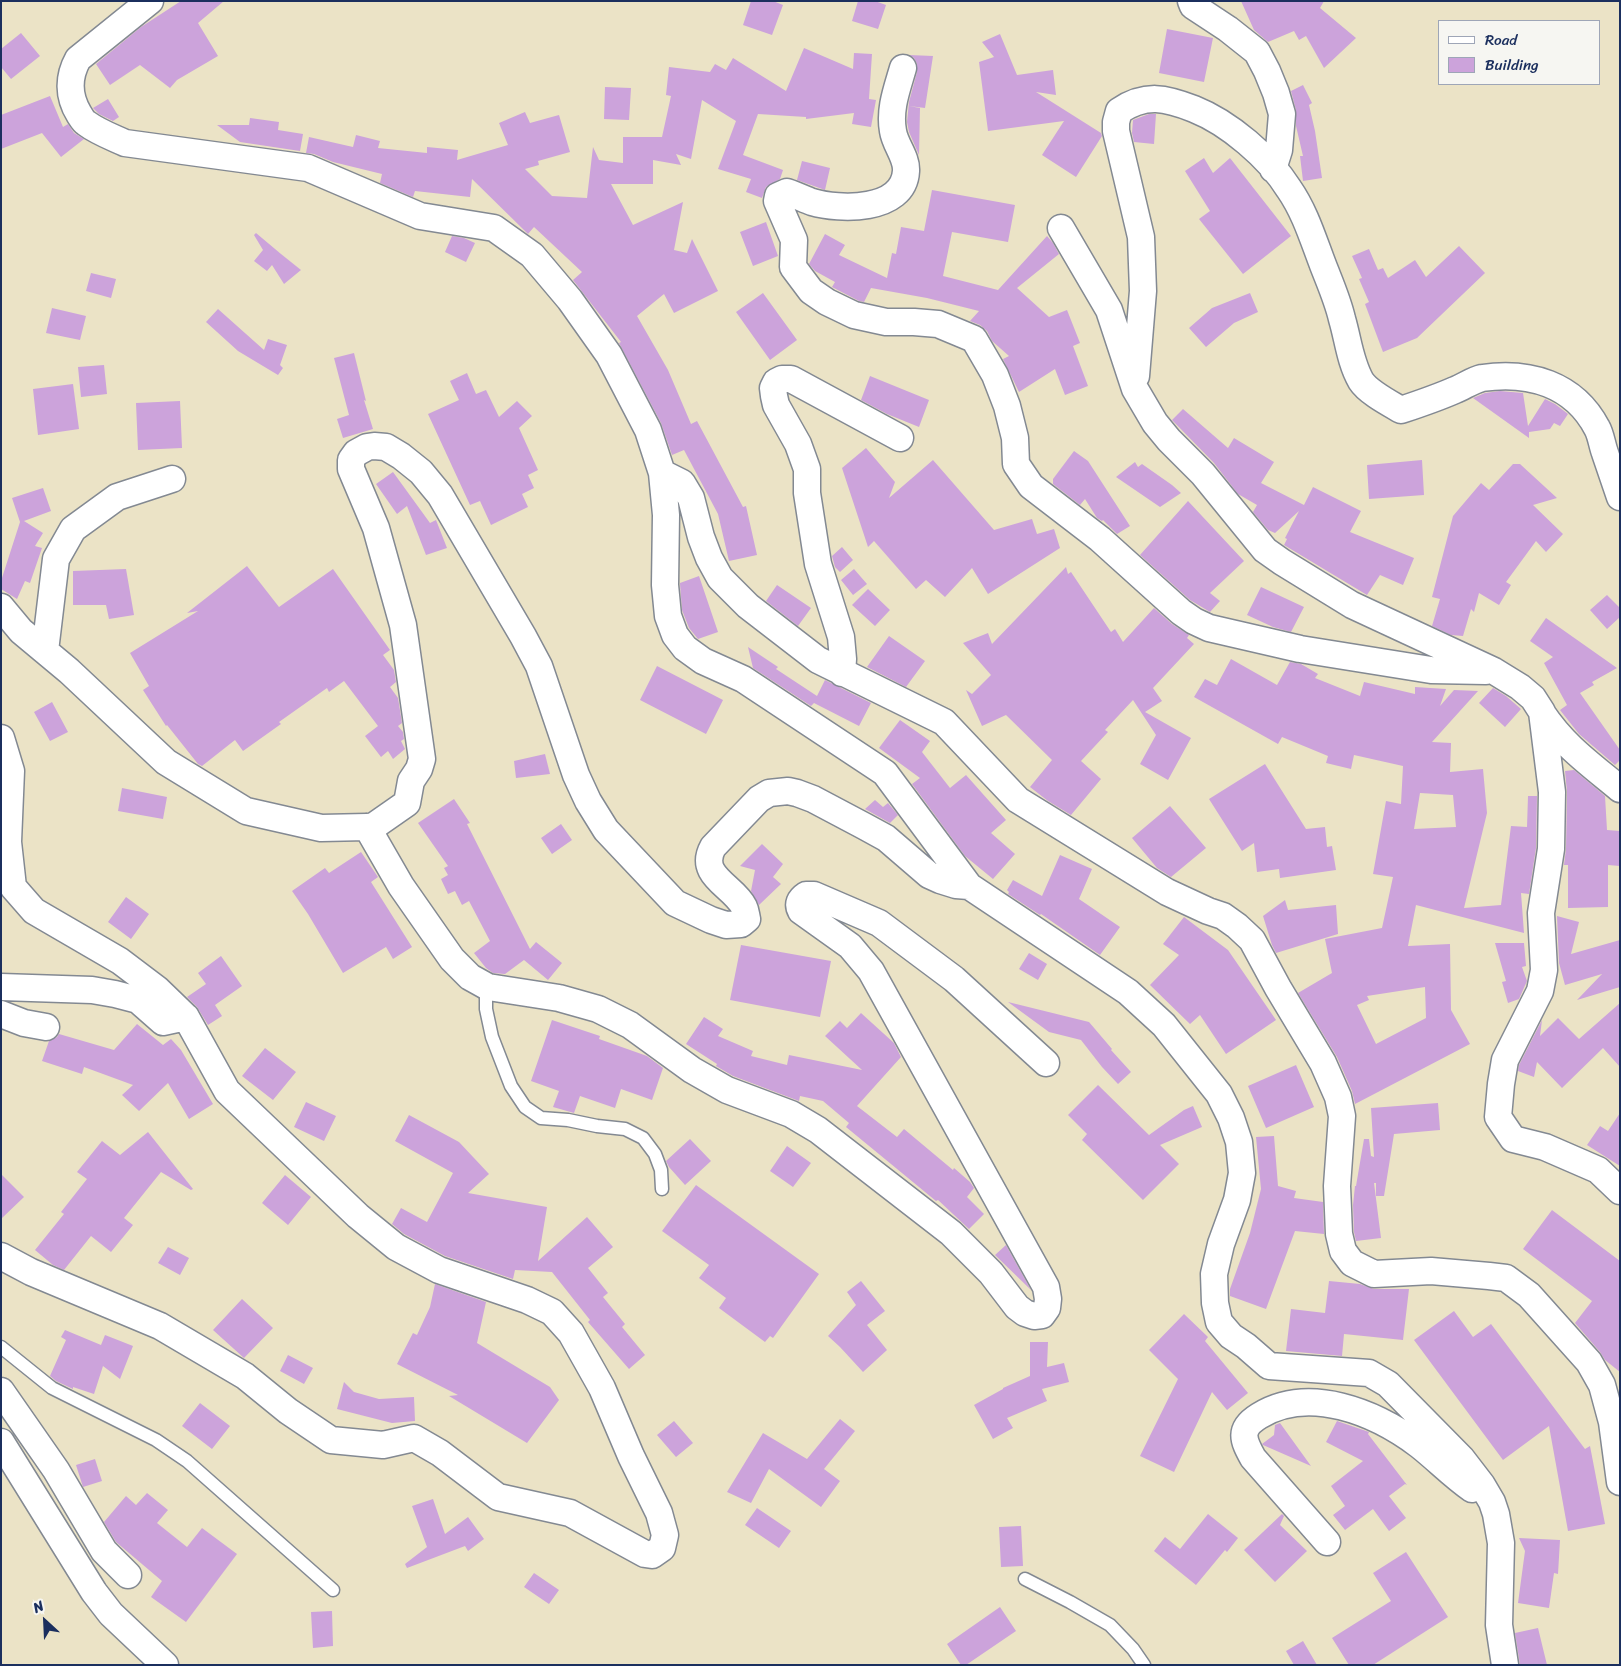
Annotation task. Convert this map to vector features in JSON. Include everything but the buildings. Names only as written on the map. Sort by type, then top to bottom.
[{"type":"street","points":[[150,1],[78,59],[72,70],[70,86],[74,106],[84,122],[125,143],[308,168],[420,216],[494,228],[532,255],[570,300],[609,355],[648,430],[662,473],[666,515],[665,585],[668,616],[674,635],[685,648],[703,661],[743,679],[885,774],[969,886],[1128,992],[1164,1025],[1219,1094],[1231,1118],[1239,1142],[1242,1173],[1237,1200],[1221,1244],[1214,1274],[1215,1303],[1219,1322],[1231,1336],[1269,1366],[1369,1373],[1388,1384],[1462,1459],[1482,1484],[1496,1514],[1501,1543],[1499,1624],[1505,1665]]},
{"type":"street","points":[[1191,1],[1193,6],[1228,28],[1257,52],[1267,71],[1282,114],[1279,150],[1273,169]]},
{"type":"street","points":[[902,68],[892,108],[892,124],[893,132],[906,164],[906,172],[903,183],[896,193],[886,200],[867,206],[848,207],[812,202],[787,192],[778,196],[777,201],[794,240],[794,267],[811,291],[827,302],[854,315],[886,322],[938,324],[974,339],[996,375],[1007,406],[1015,438],[1016,464],[1031,486],[1100,539],[1194,621],[1209,628],[1300,649],[1431,670],[1494,671]]},
{"type":"street","points":[[1135,389],[1143,291],[1141,237],[1116,131],[1116,122],[1119,111],[1130,104],[1160,98],[1203,112],[1229,128],[1251,146],[1289,188],[1305,218],[1342,319],[1347,343],[1362,382],[1377,395],[1401,410],[1481,378],[1527,377],[1544,381],[1559,388],[1586,411],[1597,428],[1620,497]]},
{"type":"street","points":[[1061,228],[1109,310],[1135,389],[1155,424],[1203,474],[1265,550],[1352,604],[1494,671],[1526,692],[1533,698],[1555,732],[1570,748],[1620,789]]},
{"type":"street","points":[[842,673],[843,654],[841,638],[818,564],[807,493],[807,469],[798,444],[776,405],[773,388],[776,382],[782,379],[790,379],[900,438]]},
{"type":"street","points":[[1,607],[21,631],[69,671],[166,762],[246,811],[321,828],[374,826],[407,803],[411,782],[419,769],[422,759],[403,625],[376,528],[351,469],[351,460],[356,453],[367,447],[386,447],[421,472],[440,495],[471,551],[519,628],[539,666],[576,775],[588,801],[606,830],[675,903],[692,912],[726,925],[741,924],[746,919],[744,908],[737,898],[714,876],[709,856],[713,847],[759,799],[780,792],[798,793],[813,799],[886,838],[929,874],[956,885],[969,886]]},
{"type":"street","points":[[662,473],[682,483],[691,498],[703,544],[709,558],[720,578],[748,606],[818,660],[944,722],[1018,800],[1167,892],[1208,912],[1223,916],[1252,940],[1323,1063],[1338,1097],[1342,1116],[1337,1186],[1339,1234],[1343,1251],[1352,1263],[1374,1274],[1431,1271],[1506,1278],[1529,1295],[1589,1362],[1602,1385],[1612,1422],[1620,1482]]},
{"type":"street","points":[[45,651],[56,559],[73,529],[117,497],[172,479]]},
{"type":"street","points":[[1542,712],[1552,792],[1550,849],[1541,913],[1544,970],[1540,991],[1505,1060],[1498,1117],[1513,1139],[1545,1147],[1598,1170],[1620,1191]]},
{"type":"street","points":[[1,738],[11,771],[8,842],[13,887],[34,911],[120,961],[157,989],[186,1017],[227,1091],[358,1216],[396,1247],[439,1270],[527,1300],[552,1312],[571,1333],[602,1388],[631,1456],[659,1513],[665,1535],[662,1548],[652,1555],[645,1554],[570,1512],[498,1497],[440,1453],[414,1438],[383,1445],[331,1440],[288,1411],[245,1376],[160,1326],[31,1272],[1,1256]]},
{"type":"street","points":[[367,827],[400,886],[452,960],[470,977],[488,987],[559,998],[598,1009],[630,1025],[692,1070],[727,1090],[791,1114],[818,1130],[951,1233],[991,1273],[1018,1307],[1024,1313],[1034,1316],[1042,1315],[1047,1308],[1046,1287],[871,971],[850,946],[801,911],[799,908],[800,900],[806,894],[814,894],[879,923],[954,979],[1046,1063]]},
{"type":"street","points":[[1,987],[92,990],[138,1000],[162,1022],[186,1017]]},
{"type":"street","points":[[1,1014],[24,1023],[46,1027]]},
{"type":"street","points":[[1,1392],[56,1470],[104,1551],[128,1575]]},
{"type":"street","points":[[1327,1542],[1253,1458],[1244,1442],[1244,1432],[1249,1424],[1259,1416],[1280,1406],[1309,1402],[1337,1405],[1372,1418],[1418,1444],[1464,1483],[1492,1502]]},
{"type":"street","points":[[1,1442],[94,1592],[110,1614],[165,1665]]},
{"type":"lane","points":[[488,987],[486,1008],[492,1037],[511,1086],[526,1107],[542,1118],[625,1129],[643,1138],[655,1154],[661,1170],[662,1189]]},
{"type":"lane","points":[[1,1347],[52,1388],[156,1440],[172,1450],[187,1461],[333,1590]]},
{"type":"lane","points":[[1025,1579],[1110,1625],[1133,1649],[1144,1665]]}]
